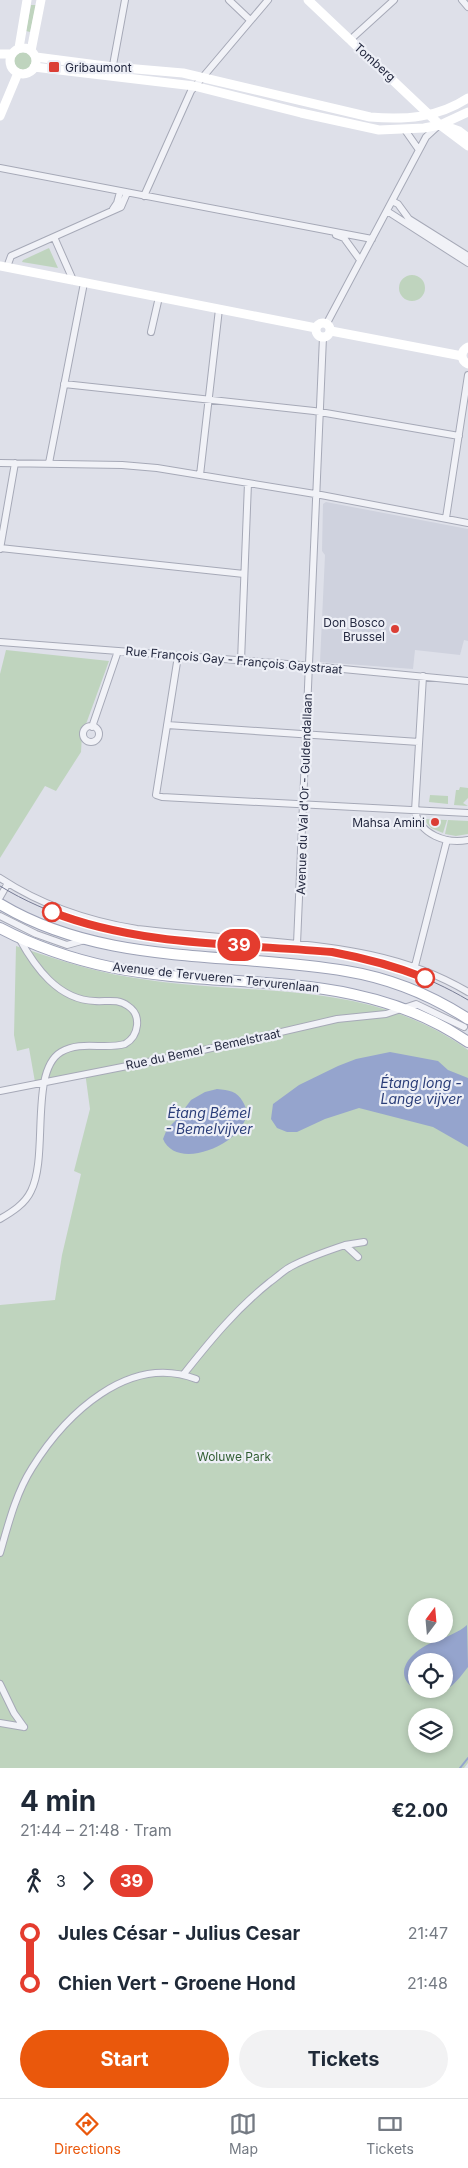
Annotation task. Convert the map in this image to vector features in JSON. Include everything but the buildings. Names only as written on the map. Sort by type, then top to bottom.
[{"type":"main road","points":[[0,116],[14,70],[9,60],[15,51],[26,0]]},
{"type":"main road","points":[[0,66],[29,73],[34,68],[41,0]]},
{"type":"main road","name":"Tomberg","points":[[308,0],[440,125],[468,146]]},
{"type":"main road","points":[[0,54],[15,51],[34,54],[112,72],[194,86],[301,113],[379,130],[405,130],[440,125],[468,112]]},
{"type":"main road","points":[[34,68],[182,73],[370,116],[399,119],[430,114],[456,106],[468,98]]},
{"type":"main road","name":"Tomberg","points":[[440,125],[459,131],[468,138]]},
{"type":"main road","points":[[7,267],[316,328]]},
{"type":"main road","points":[[316,328],[320,323],[329,327],[462,356]]},
{"type":"main road","points":[[316,328],[317,333],[322,337],[329,335],[329,327]]},
{"type":"main road","points":[[468,347],[463,350],[462,356],[464,362],[468,364]]},
{"type":"main road","name":"Avenue de Tervueren - Tervurenlaan","points":[[0,904],[47,928],[85,940],[139,951],[346,971],[410,989],[443,1004],[465,1026],[468,1042]]},
{"type":"main road","name":"Avenue de Tervueren - Tervurenlaan","points":[[0,928],[79,960],[111,967],[340,991],[364,996],[465,1026]]},
{"type":"main road","points":[[0,937],[14,935]]},
{"type":"street","points":[[112,72],[125,0]]},
{"type":"street","points":[[229,0],[250,20]]},
{"type":"street","points":[[144,196],[173,128],[194,86],[268,0]]},
{"type":"street","points":[[350,40],[394,0]]},
{"type":"street","points":[[462,0],[468,7]]},
{"type":"street","points":[[301,113],[304,101]]},
{"type":"street","points":[[329,327],[360,260],[419,150],[427,136],[440,125]]},
{"type":"street","points":[[405,130],[419,150]]},
{"type":"street","points":[[0,168],[372,239]]},
{"type":"street","points":[[7,267],[18,253],[112,210],[123,193]]},
{"type":"street","points":[[392,201],[398,204],[409,218],[468,263]]},
{"type":"street","points":[[387,211],[468,256]]},
{"type":"street","points":[[331,232],[344,238],[360,260]]},
{"type":"street","points":[[54,237],[73,280]]},
{"type":"street","points":[[49,463],[84,283]]},
{"type":"street","points":[[151,332],[159,297]]},
{"type":"street","points":[[200,475],[219,309]]},
{"type":"street","name":"Avenue du Val d'Or - Guldendallaan","points":[[297,944],[322,337]]},
{"type":"street","points":[[446,518],[468,375]]},
{"type":"street","points":[[64,384],[319,412],[459,436]]},
{"type":"street","points":[[0,463],[122,465],[200,475],[316,494],[468,523]]},
{"type":"street","points":[[15,464],[0,549],[244,574]]},
{"type":"street","points":[[241,660],[248,483]]},
{"type":"street","name":"Rue François Gay - François Gaystraat","points":[[0,642],[241,660],[468,681]]},
{"type":"street","points":[[92,727],[118,651]]},
{"type":"street","points":[[178,656],[156,795],[162,797],[468,813]]},
{"type":"street","points":[[423,676],[416,811],[420,826],[435,836],[447,840],[468,840]]},
{"type":"street","points":[[167,725],[419,742]]},
{"type":"street","points":[[415,966],[447,840]]},
{"type":"street","points":[[0,878],[53,906],[83,917],[120,926],[352,950],[415,966],[446,979],[468,992]]},
{"type":"street","points":[[0,897],[8,883]]},
{"type":"street","name":"Avenue de Tervueren - Tervurenlaan","points":[[0,916],[36,934],[67,945],[85,940]]},
{"type":"street","points":[[0,1219],[19,1207],[31,1193],[36,1179],[40,1164],[43,1083],[49,1064],[59,1053],[69,1048],[125,1044],[135,1034],[137,1022],[134,1012],[126,1004],[115,1001],[94,1002],[70,995],[58,988],[43,974],[14,935]]},
{"type":"street","name":"Rue du Bemel - Bemelstraat","points":[[0,1091],[337,1019],[386,1014],[406,1008]]},
{"type":"street","points":[[184,1374],[209,1341],[254,1295],[290,1267],[321,1253],[346,1245],[364,1242]]},
{"type":"street","points":[[346,1245],[358,1257]]},
{"type":"street","points":[[0,1553],[12,1514],[31,1469],[58,1432],[77,1412],[99,1394],[127,1380],[147,1374],[184,1374],[196,1379]]},
{"type":"street","points":[[0,1684],[14,1713],[24,1727],[0,1723]]},
{"type":"shaded area","points":[[326,502],[468,529],[468,641],[464,640],[460,655],[415,650],[413,669],[320,662],[325,555],[322,551],[323,504]]},
{"type":"green space","points":[[31,5],[36,5],[30,32],[26,31]]},
{"type":"green space","points":[[23,52],[29,55],[32,61],[29,67],[23,70],[17,67],[14,61],[17,55]]},
{"type":"green space","points":[[49,248],[58,268],[22,262],[23,260]]},
{"type":"green space","points":[[412,275],[421,279],[425,288],[421,297],[412,301],[403,297],[399,288],[403,279]]},
{"type":"green space","points":[[6,650],[109,661],[82,735],[81,752],[56,791],[45,786],[0,858],[0,674]]},
{"type":"green space","points":[[460,787],[468,788],[468,798],[463,803],[468,806],[454,805],[456,790],[459,790]]},
{"type":"green space","points":[[430,795],[448,796],[448,804],[429,802]]},
{"type":"green space","points":[[423,819],[447,820],[443,833],[431,828]]},
{"type":"green space","points":[[448,820],[468,821],[468,834],[456,836],[445,834]]},
{"type":"green space","name":"Woluwe Park","points":[[16,946],[86,968],[129,977],[173,983],[304,994],[346,1000],[388,1010],[429,1026],[468,1050],[468,1763],[464,1768],[0,1768],[0,1305],[55,1300],[62,1255],[81,1174],[74,1171],[90,1109],[85,1072],[35,1082],[29,1048],[17,1051],[14,1035]]},
{"type":"water","name":"Étang long - Lange vijver","points":[[390,1052],[438,1061],[448,1070],[468,1078],[468,1147],[433,1127],[359,1108],[325,1119],[297,1132],[287,1132],[277,1128],[271,1119],[273,1104],[299,1085],[356,1059]]},
{"type":"water","name":"Étang Bémel - Bemelvijver","points":[[217,1089],[232,1092],[241,1098],[246,1114],[242,1127],[231,1138],[217,1147],[185,1154],[172,1150],[163,1139],[167,1129],[191,1100],[205,1092]]},
{"type":"water","points":[[467,1625],[468,1667],[453,1684],[453,1653],[415,1653],[432,1643],[453,1643],[454,1633]]},
{"type":"water","points":[[408,1661],[408,1683],[404,1673]]},
{"type":"waterway","points":[[460,1768],[468,1758]]},
{"type":"tram line","points":[[0,886],[38,906],[78,920],[119,931],[161,938],[331,952],[367,959],[419,976],[468,1000]]},
{"type":"tram line","name":"39","points":[[52,912],[84,923],[137,935],[332,952],[400,968],[425,978]]},
{"type":"place","name":"Gribaumont","points":[[54,67]]},
{"type":"place","name":"Don Bosco Brussel","points":[[395,629]]},
{"type":"place","name":"Mahsa Amini","points":[[435,822]]}]
